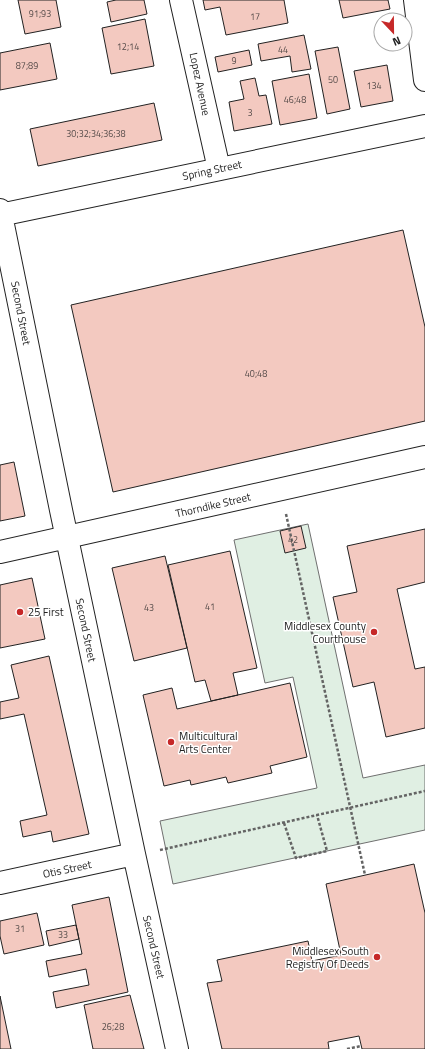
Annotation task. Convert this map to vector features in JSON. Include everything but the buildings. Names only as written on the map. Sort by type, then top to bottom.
[{"type":"street","name":"Lopez Avenue","points":[[181,0],[219,169]]},
{"type":"street","points":[[415,0],[425,80]]},
{"type":"street","name":"Spring Street","points":[[0,213],[425,126]]},
{"type":"street","name":"Second Street","points":[[0,213],[66,538],[177,1049]]},
{"type":"street","name":"Thorndike Street","points":[[0,552],[425,457]]},
{"type":"street","name":"Otis Street","points":[[0,883],[134,854]]},
{"type":"path","points":[[281,490],[366,875]]},
{"type":"path","points":[[160,850],[425,791]]},
{"type":"path","points":[[284,823],[296,858],[327,851],[317,815]]},
{"type":"path","points":[[347,1049],[361,1046]]},
{"type":"green space","points":[[308,524],[363,778],[425,765],[425,830],[173,884],[160,821],[317,788],[293,677],[265,683],[234,540]]},
{"type":"place","name":"25 First","points":[[20,612]]},
{"type":"place","name":"Middlesex County Courthouse","points":[[374,632]]},
{"type":"place","name":"Multicultural Arts Center","points":[[171,742]]},
{"type":"place","name":"Middlesex South Registry Of Deeds","points":[[377,957]]}]
